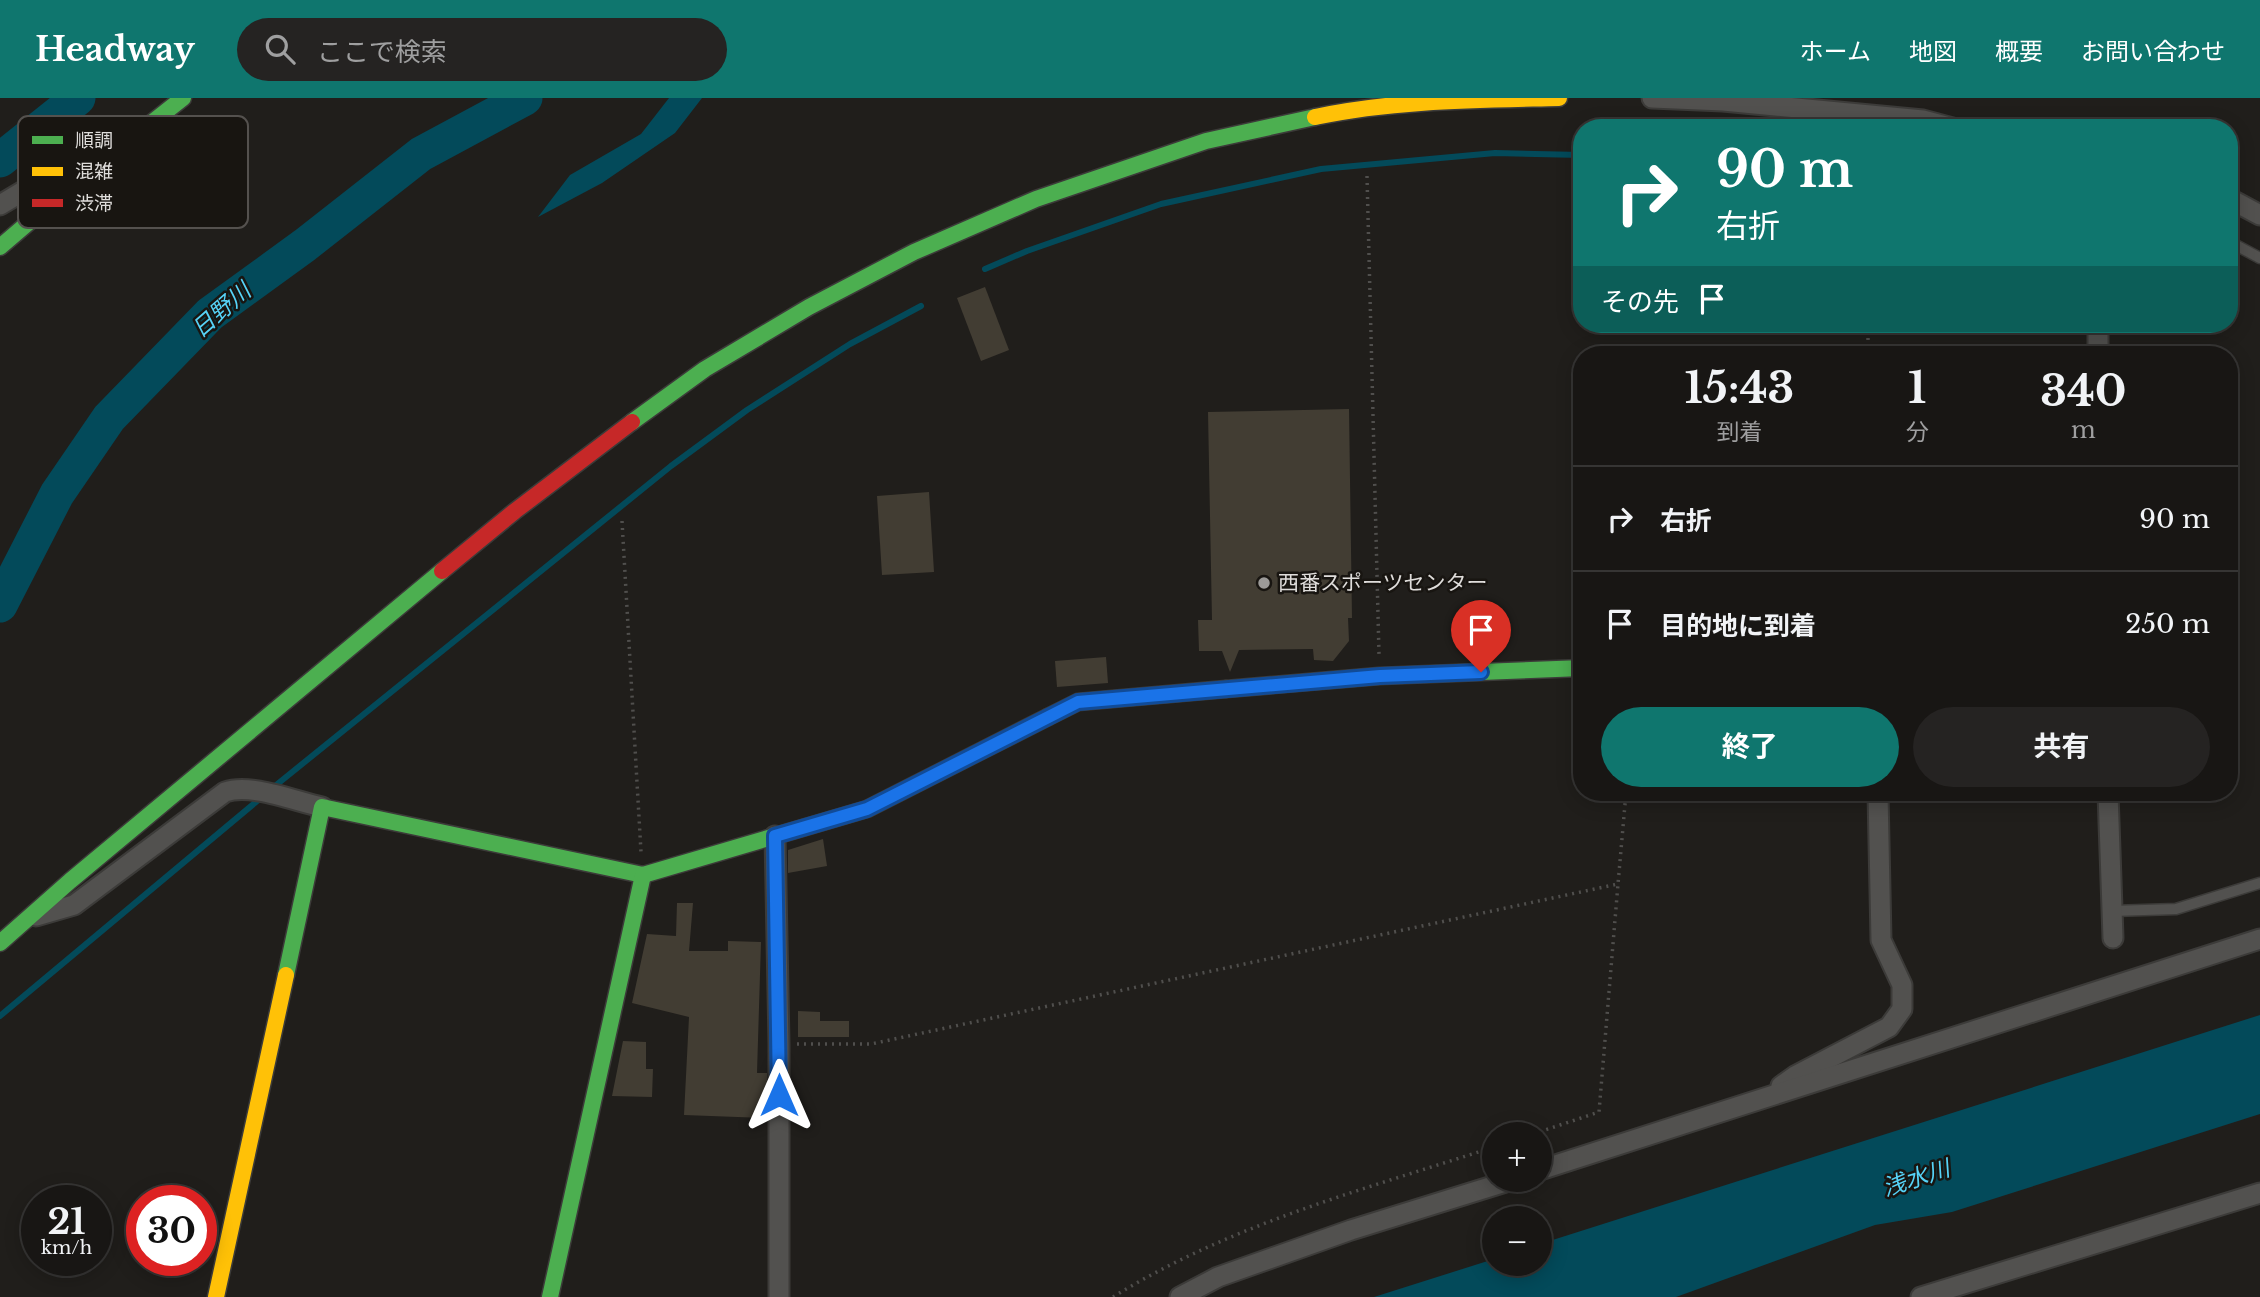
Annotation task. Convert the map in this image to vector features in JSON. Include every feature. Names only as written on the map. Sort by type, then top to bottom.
[{"type":"street","points":[[160,116],[183,98]]},
{"type":"street","points":[[0,943],[70,881],[515,511],[606,440],[705,369],[809,307],[914,252],[1036,199],[1206,141],[1344,111],[1451,100],[1559,98]]},
{"type":"street","points":[[1652,98],[1723,101],[1912,119]]},
{"type":"street","points":[[0,205],[18,194]]},
{"type":"street","points":[[2238,203],[2260,215]]},
{"type":"street","points":[[0,247],[22,228]]},
{"type":"street","points":[[32,917],[74,905],[225,792],[237,788],[643,875],[867,809],[1078,702],[1380,676],[1573,668]]},
{"type":"street","points":[[1763,1099],[1794,1076],[1889,1027],[1902,1009],[1902,985],[1881,940],[1878,801]]},
{"type":"street","points":[[2108,801],[2113,938]]},
{"type":"street","points":[[216,1297],[322,807]]},
{"type":"street","points":[[775,836],[779,1044],[779,1297]]},
{"type":"street","points":[[551,1297],[643,875]]},
{"type":"street","points":[[1552,1166],[2260,939]]},
{"type":"street","points":[[1180,1297],[1218,1277],[1351,1230],[1482,1189]]},
{"type":"street","points":[[1921,1297],[2260,1193]]},
{"type":"lane","points":[[2238,246],[2260,258]]},
{"type":"lane","points":[[2112,911],[2176,909],[2260,883]]},
{"type":"path","points":[[1367,176],[1380,676]]},
{"type":"path","points":[[622,521],[643,875]]},
{"type":"path","points":[[1552,1127],[1599,1112],[1625,801]]},
{"type":"path","points":[[779,1044],[871,1044],[1618,884]]},
{"type":"path","points":[[1113,1297],[1224,1240],[1338,1198],[1482,1151]]},
{"type":"water","points":[[669,98],[702,98],[675,133],[602,183],[538,217],[570,175],[641,134]]},
{"type":"water","name":"浅水川","points":[[2260,1015],[2260,1114],[1952,1212],[1875,1225],[1676,1297],[1374,1297],[1482,1263],[1482,1276],[1552,1276],[1552,1240]]},
{"type":"building","points":[[985,287],[1009,350],[981,361],[957,298]]},
{"type":"building","points":[[1349,409],[1352,618],[1348,618],[1349,641],[1333,661],[1314,660],[1313,649],[1239,650],[1230,672],[1222,651],[1199,651],[1198,620],[1212,620],[1208,412]]},
{"type":"building","points":[[929,492],[934,572],[882,575],[877,496]]},
{"type":"building","points":[[1106,657],[1108,683],[1057,687],[1055,661]]},
{"type":"building","points":[[823,839],[827,866],[788,873],[788,850]]},
{"type":"building","points":[[677,903],[693,903],[689,951],[728,951],[728,941],[761,942],[757,1073],[767,1073],[767,1118],[684,1115],[689,1017],[632,1003],[647,934],[676,936]]},
{"type":"building","points":[[798,1011],[820,1012],[820,1021],[849,1021],[849,1037],[798,1037]]},
{"type":"building","points":[[623,1041],[646,1042],[646,1069],[653,1069],[652,1097],[612,1096]]},
{"type":"waterway","points":[[55,116],[78,98]]},
{"type":"waterway","name":"日野川","points":[[0,605],[57,494],[109,418],[210,314],[305,245],[421,154],[525,98]]},
{"type":"waterway","points":[[0,160],[18,146]]},
{"type":"waterway","points":[[985,269],[1027,251],[1161,204],[1321,169],[1495,153],[1573,155]]},
{"type":"waterway","points":[[270,790],[671,466],[747,410],[850,344],[921,306]]},
{"type":"waterway","points":[[0,1016],[262,797]]},
{"type":"traffic: fast","points":[[160,116],[183,98]]},
{"type":"traffic: fast","points":[[632,422],[705,369],[809,307],[914,252],[1036,199],[1206,141],[1315,117]]},
{"type":"traffic: fast","points":[[0,247],[22,228]]},
{"type":"traffic: fast","points":[[0,943],[70,881],[442,571]]},
{"type":"traffic: fast","points":[[1226,689],[1379,676],[1573,668]]},
{"type":"traffic: fast","points":[[286,975],[322,807],[643,875],[867,809],[1048,717]]},
{"type":"traffic: fast","points":[[550,1297],[643,875]]},
{"type":"traffic: slow","points":[[1315,117],[1406,104],[1559,98]]},
{"type":"traffic: slow","points":[[216,1297],[286,975]]},
{"type":"traffic: jam","points":[[442,571],[515,511],[632,422]]},
{"type":"traffic: jam","points":[[1048,717],[1078,702],[1226,689]]},
{"type":"place","name":"西番スポーツセンター","points":[[1264,583]]},
{"type":"route","points":[[779,1095],[775,836],[867,809],[1078,702],[1380,676],[1481,672]]}]
